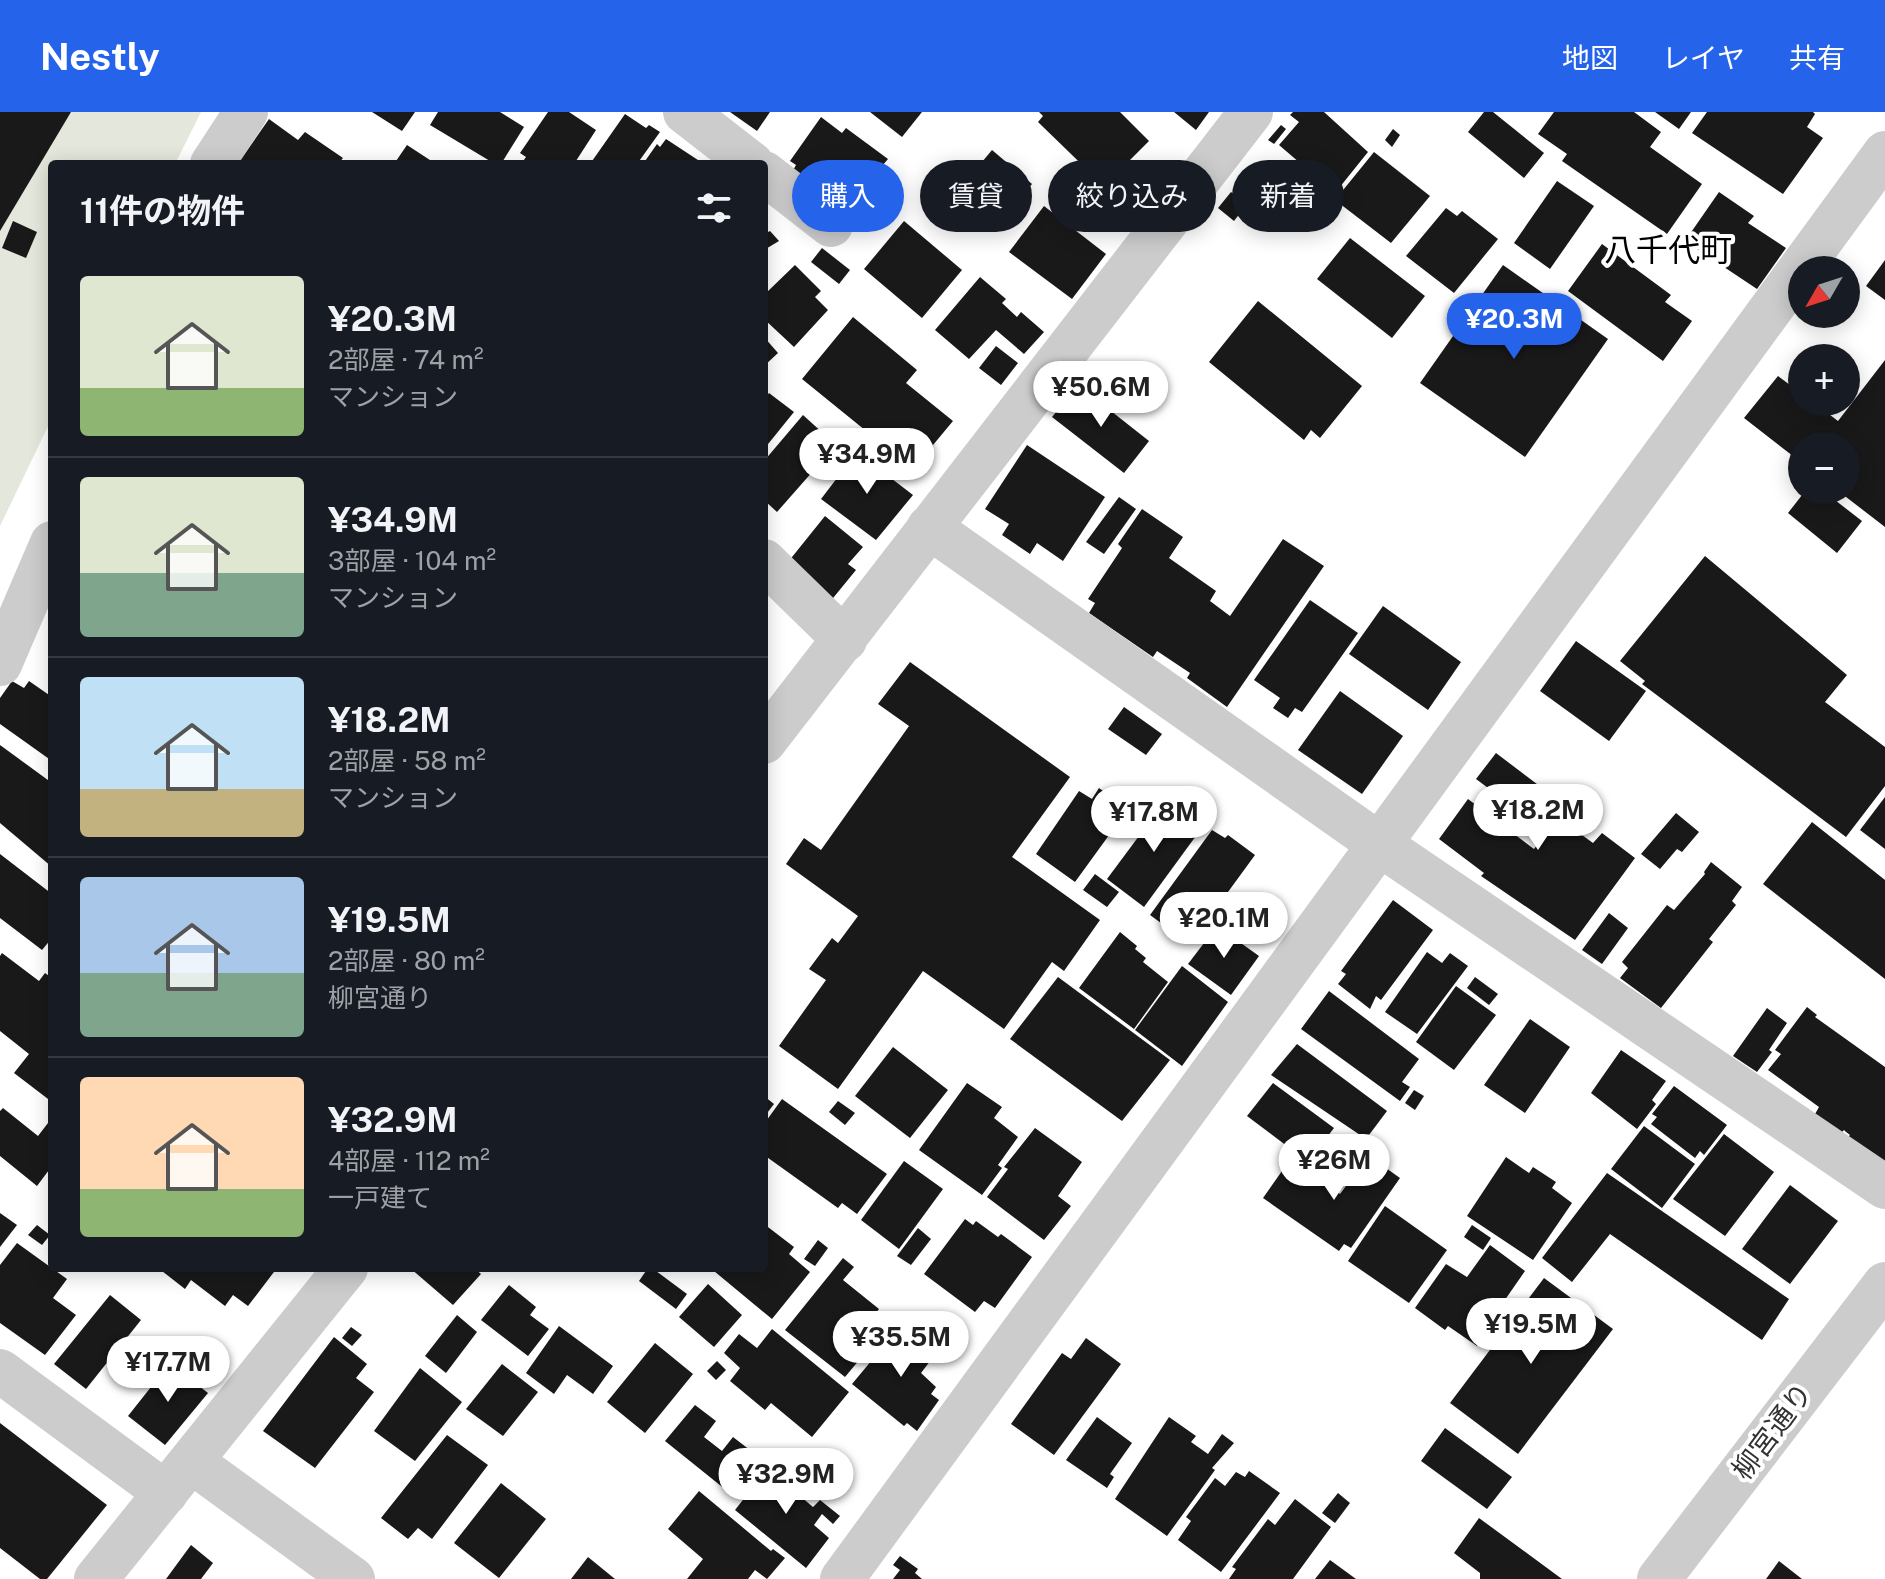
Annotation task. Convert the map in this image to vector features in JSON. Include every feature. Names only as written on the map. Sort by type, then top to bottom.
[{"type":"street","points":[[215,160],[246,112]]},
{"type":"street","points":[[685,112],[747,160]]},
{"type":"street","points":[[768,737],[1251,112]]},
{"type":"street","points":[[842,1579],[1885,153]]},
{"type":"street","points":[[768,176],[792,195]]},
{"type":"street","points":[[929,527],[1379,844],[1885,1187]]},
{"type":"street","points":[[6,652],[48,552]]},
{"type":"street","points":[[768,565],[845,640]]},
{"type":"street","points":[[6,652],[48,625]]},
{"type":"street","points":[[96,1579],[343,1272]]},
{"type":"street","name":"柳宮通り","points":[[1659,1579],[1885,1284]]},
{"type":"street","points":[[0,1371],[353,1579]]},
{"type":"shaded area","points":[[0,112],[201,112],[177,160],[48,160],[48,426],[0,526]]},
{"type":"building","points":[[0,112],[71,112],[0,231]]},
{"type":"building","points":[[372,112],[415,112],[402,131]]},
{"type":"building","points":[[438,112],[500,112],[524,127],[503,160],[488,160],[430,125]]},
{"type":"building","points":[[548,112],[569,112],[596,130],[577,160],[524,160],[526,157],[520,153]]},
{"type":"building","points":[[730,112],[770,112],[757,131]]},
{"type":"building","points":[[870,112],[922,112],[902,137]]},
{"type":"building","points":[[1039,112],[1120,112],[1149,141],[1130,160],[1077,160],[1038,122],[1043,116]]},
{"type":"building","points":[[1174,112],[1209,112],[1196,130]]},
{"type":"building","points":[[1293,112],[1324,112],[1368,152],[1344,182],[1344,160],[1296,160],[1279,145],[1299,122],[1290,115]]},
{"type":"building","points":[[1484,112],[1493,112],[1544,153],[1524,178],[1468,132]]},
{"type":"building","points":[[1554,112],[1634,112],[1661,132],[1650,147],[1702,184],[1667,234],[1562,161],[1567,154],[1538,134]]},
{"type":"building","points":[[1655,112],[1691,112],[1679,129]]},
{"type":"building","points":[[1707,112],[1813,112],[1815,114],[1807,127],[1823,138],[1783,194],[1692,133]]},
{"type":"building","points":[[625,114],[646,128],[649,125],[660,132],[640,160],[593,160]]},
{"type":"building","points":[[821,117],[842,133],[846,128],[888,159],[792,162],[790,161]]},
{"type":"building","points":[[269,119],[298,140],[305,132],[343,158],[341,160],[240,160]]},
{"type":"building","points":[[1281,125],[1286,129],[1274,144],[1268,140]]},
{"type":"building","points":[[1393,129],[1400,135],[1392,147],[1385,140]]},
{"type":"building","points":[[666,139],[698,160],[646,160],[657,144],[660,147]]},
{"type":"building","points":[[407,145],[430,160],[397,160]]},
{"type":"building","points":[[992,150],[1004,160],[984,160]]},
{"type":"building","points":[[1374,152],[1430,196],[1391,243],[1344,207],[1344,189]]},
{"type":"building","points":[[1557,181],[1594,206],[1550,269],[1514,243]]},
{"type":"building","points":[[1231,192],[1232,193],[1232,219],[1218,208]]},
{"type":"building","points":[[1719,192],[1754,216],[1748,223],[1786,248],[1757,289],[1685,241]]},
{"type":"building","points":[[1044,206],[1048,209],[1048,232],[1078,232],[1106,254],[1072,299],[1009,252],[1024,232],[1032,232],[1032,222]]},
{"type":"building","points":[[1446,208],[1457,216],[1462,211],[1498,239],[1454,293],[1406,256]]},
{"type":"building","points":[[13,221],[37,232],[26,258],[2,248]]},
{"type":"building","points":[[904,221],[962,270],[922,318],[864,269],[895,232],[904,232]]},
{"type":"building","points":[[768,232],[779,241],[768,248]]},
{"type":"building","points":[[1350,238],[1425,296],[1392,338],[1317,279]]},
{"type":"building","points":[[1602,244],[1671,295],[1665,302],[1692,321],[1663,361],[1568,291]]},
{"type":"building","points":[[822,248],[850,270],[839,284],[811,262]]},
{"type":"building","points":[[1885,260],[1885,300],[1866,286]]},
{"type":"building","points":[[795,265],[821,291],[815,297],[828,310],[794,347],[768,323],[768,291]]},
{"type":"building","points":[[1503,265],[1608,339],[1525,457],[1420,383]]},
{"type":"building","points":[[980,277],[1006,299],[1002,303],[1017,317],[1021,312],[1044,332],[1024,354],[996,330],[969,359],[935,330]]},
{"type":"building","points":[[1258,301],[1362,386],[1320,438],[1311,430],[1304,440],[1209,362]]},
{"type":"building","points":[[853,317],[917,370],[906,383],[953,421],[913,469],[802,379]]},
{"type":"building","points":[[768,342],[778,353],[768,362]]},
{"type":"building","points":[[996,346],[1018,363],[1001,385],[979,368]]},
{"type":"building","points":[[1885,360],[1885,527],[1855,504],[1860,504],[1860,432],[1788,432],[1788,452],[1744,418],[1778,376],[1788,384],[1788,416],[1831,416],[1838,421],[1842,416],[1860,416],[1860,392]]},
{"type":"building","points":[[1078,385],[1149,441],[1124,473],[1052,417]]},
{"type":"building","points":[[768,394],[794,412],[768,444]]},
{"type":"building","points":[[803,415],[836,445],[777,512],[768,504],[768,456]]},
{"type":"building","points":[[1027,445],[1105,497],[1063,561],[1037,543],[1030,554],[1002,535],[1009,524],[985,509]]},
{"type":"building","points":[[857,452],[913,495],[876,540],[821,499]]},
{"type":"building","points":[[1119,497],[1136,509],[1104,554],[1086,542]]},
{"type":"building","points":[[1795,504],[1840,504],[1862,521],[1837,553],[1788,513]]},
{"type":"building","points":[[1142,509],[1183,537],[1169,558],[1216,591],[1210,601],[1230,616],[1283,539],[1324,566],[1227,707],[1187,678],[1190,673],[1157,651],[1153,657],[1089,613],[1095,603],[1088,599],[1122,548],[1118,544]]},
{"type":"building","points":[[825,516],[863,547],[848,564],[856,570],[829,603],[784,567]]},
{"type":"building","points":[[1705,556],[1847,675],[1825,702],[1885,747],[1885,786],[1846,837],[1642,684],[1645,681],[1620,661]]},
{"type":"building","points":[[1310,600],[1358,633],[1302,712],[1295,708],[1288,718],[1273,708],[1280,698],[1254,680]]},
{"type":"building","points":[[1383,606],[1461,662],[1428,710],[1349,654]]},
{"type":"building","points":[[1576,641],[1646,691],[1609,741],[1540,691]]},
{"type":"building","points":[[910,662],[1070,777],[1012,857],[1100,920],[1064,971],[1052,962],[1004,1029],[923,971],[838,1089],[779,1046],[826,980],[809,969],[832,938],[838,943],[858,916],[786,864],[804,838],[821,850],[909,726],[878,704]]},
{"type":"building","points":[[12,681],[24,688],[29,681],[48,694],[48,758],[0,724],[0,698]]},
{"type":"building","points":[[1340,691],[1403,736],[1362,794],[1298,750]]},
{"type":"building","points":[[1124,707],[1162,734],[1146,755],[1108,729]]},
{"type":"building","points":[[0,745],[48,780],[48,864],[0,823]]},
{"type":"building","points":[[1496,753],[1583,819],[1575,830],[1593,843],[1602,833],[1635,858],[1575,940],[1481,876],[1484,873],[1439,839],[1468,799],[1534,849],[1547,832],[1476,779]]},
{"type":"building","points":[[1099,788],[1128,809],[1075,882],[1036,854],[1079,791],[1092,799]]},
{"type":"building","points":[[1885,797],[1885,849],[1860,830]]},
{"type":"building","points":[[1165,801],[1201,829],[1144,907],[1107,879]]},
{"type":"building","points":[[1676,813],[1699,832],[1682,852],[1677,849],[1660,869],[1641,854]]},
{"type":"building","points":[[1812,822],[1885,880],[1885,979],[1763,884]]},
{"type":"building","points":[[1212,830],[1225,838],[1228,835],[1255,855],[1190,944],[1150,915]]},
{"type":"building","points":[[0,854],[48,891],[48,943],[42,950],[0,918]]},
{"type":"building","points":[[1711,862],[1742,887],[1732,901],[1736,905],[1709,939],[1713,942],[1661,1008],[1620,978],[1628,968],[1622,962],[1667,905],[1674,910],[1705,874]]},
{"type":"building","points":[[1095,874],[1119,892],[1107,907],[1083,890]]},
{"type":"building","points":[[1393,900],[1433,930],[1381,1000],[1376,996],[1370,1009],[1338,984],[1346,974],[1341,971]]},
{"type":"building","points":[[1609,913],[1628,928],[1602,964],[1582,950]]},
{"type":"building","points":[[1217,926],[1259,956],[1231,995],[1188,964]]},
{"type":"building","points":[[1120,932],[1137,946],[1135,949],[1146,958],[1143,962],[1168,982],[1134,1029],[1079,988]]},
{"type":"building","points":[[1427,952],[1442,963],[1450,953],[1468,966],[1417,1034],[1385,1012]]},
{"type":"building","points":[[2,953],[39,981],[45,973],[48,975],[48,1099],[14,1073],[29,1054],[0,1031]]},
{"type":"building","points":[[1182,966],[1228,1002],[1182,1066],[1135,1030]]},
{"type":"building","points":[[1058,977],[1170,1060],[1122,1121],[1010,1039]]},
{"type":"building","points":[[1475,977],[1498,994],[1489,1005],[1467,988]]},
{"type":"building","points":[[1456,986],[1496,1015],[1454,1070],[1416,1042]]},
{"type":"building","points":[[1329,991],[1419,1059],[1402,1082],[1410,1087],[1400,1101],[1301,1029]]},
{"type":"building","points":[[1807,1007],[1817,1015],[1815,1017],[1885,1067],[1885,1163],[1848,1137],[1850,1135],[1844,1130],[1841,1133],[1815,1114],[1819,1107],[1768,1070],[1781,1054],[1775,1050]]},
{"type":"building","points":[[1767,1008],[1787,1023],[1757,1072],[1733,1056]]},
{"type":"building","points":[[1530,1019],[1570,1047],[1525,1113],[1484,1085]]},
{"type":"building","points":[[1297,1044],[1387,1111],[1366,1139],[1271,1075]]},
{"type":"building","points":[[893,1047],[948,1090],[910,1138],[855,1096]]},
{"type":"building","points":[[1621,1050],[1666,1081],[1652,1100],[1656,1104],[1637,1129],[1591,1093]]},
{"type":"building","points":[[967,1083],[1002,1107],[994,1118],[1018,1137],[998,1165],[1002,1168],[982,1195],[919,1150]]},
{"type":"building","points":[[1273,1083],[1334,1128],[1308,1162],[1247,1116]]},
{"type":"building","points":[[1674,1086],[1727,1125],[1704,1155],[1700,1151],[1695,1158],[1651,1124],[1657,1117],[1652,1114]]},
{"type":"building","points":[[1414,1090],[1424,1096],[1415,1110],[1405,1103]]},
{"type":"building","points":[[782,1099],[887,1174],[857,1214],[842,1203],[838,1208],[768,1158],[768,1118]]},
{"type":"building","points":[[838,1101],[855,1113],[845,1125],[829,1112]]},
{"type":"building","points":[[3,1108],[38,1136],[48,1123],[48,1171],[37,1186],[0,1156],[0,1111]]},
{"type":"building","points":[[1644,1126],[1695,1164],[1662,1208],[1611,1169]]},
{"type":"building","points":[[1035,1128],[1082,1162],[1058,1196],[1071,1206],[1044,1240],[987,1197],[1008,1169],[1004,1167]]},
{"type":"building","points":[[1724,1134],[1774,1172],[1725,1236],[1673,1199]]},
{"type":"building","points":[[1363,1156],[1366,1159],[1369,1156],[1400,1178],[1351,1248],[1344,1244],[1339,1251],[1263,1198],[1282,1171],[1296,1182],[1305,1169],[1340,1194],[1352,1178],[1348,1176]]},
{"type":"building","points":[[1506,1157],[1529,1173],[1533,1167],[1556,1182],[1552,1188],[1572,1203],[1533,1260],[1467,1216]]},
{"type":"building","points":[[904,1161],[943,1189],[899,1249],[861,1220]]},
{"type":"building","points":[[1607,1173],[1789,1299],[1762,1340],[1610,1234],[1572,1282],[1542,1258]]},
{"type":"building","points":[[1790,1185],[1838,1221],[1790,1284],[1742,1249]]},
{"type":"building","points":[[1385,1206],[1447,1250],[1409,1303],[1348,1261]]},
{"type":"building","points":[[0,1213],[17,1225],[0,1247]]},
{"type":"building","points":[[965,1219],[973,1225],[976,1221],[998,1237],[1001,1234],[1032,1257],[995,1308],[984,1301],[975,1312],[924,1274]]},
{"type":"building","points":[[37,1225],[48,1233],[48,1238],[42,1245],[28,1235]]},
{"type":"building","points":[[1472,1225],[1491,1238],[1483,1250],[1464,1237]]},
{"type":"building","points":[[768,1227],[794,1247],[789,1254],[810,1272],[772,1319],[715,1272],[768,1272]]},
{"type":"building","points":[[918,1228],[931,1239],[911,1265],[897,1256]]},
{"type":"building","points":[[818,1240],[828,1248],[815,1266],[804,1259]]},
{"type":"building","points":[[17,1243],[48,1265],[48,1272],[57,1272],[67,1279],[53,1298],[76,1315],[45,1355],[0,1323],[0,1265]]},
{"type":"building","points":[[1490,1245],[1525,1271],[1500,1307],[1504,1310],[1477,1346],[1448,1326],[1445,1330],[1415,1308],[1446,1264],[1467,1277]]},
{"type":"building","points":[[843,1258],[854,1267],[843,1280],[879,1309],[867,1325],[880,1335],[845,1377],[785,1330]]},
{"type":"building","points":[[163,1272],[274,1272],[248,1306],[233,1295],[225,1306],[191,1280],[185,1289]]},
{"type":"building","points":[[415,1272],[481,1274],[453,1305]]},
{"type":"building","points":[[645,1272],[657,1272],[687,1294],[676,1309],[639,1281]]},
{"type":"building","points":[[1544,1278],[1613,1329],[1518,1454],[1450,1403]]},
{"type":"building","points":[[708,1284],[742,1315],[714,1347],[679,1317]]},
{"type":"building","points":[[509,1285],[536,1307],[530,1315],[549,1329],[528,1356],[481,1320]]},
{"type":"building","points":[[110,1295],[141,1320],[86,1389],[54,1364]]},
{"type":"building","points":[[457,1315],[477,1332],[446,1373],[425,1356]]},
{"type":"building","points":[[902,1324],[937,1352],[921,1373],[936,1387],[931,1394],[939,1400],[917,1431],[907,1423],[904,1426],[852,1384]]},
{"type":"building","points":[[559,1326],[613,1366],[593,1394],[567,1375],[554,1394],[526,1373]]},
{"type":"building","points":[[351,1327],[362,1335],[352,1346],[342,1338]]},
{"type":"building","points":[[772,1329],[849,1392],[812,1437],[771,1403],[765,1410],[730,1381],[740,1368],[724,1353],[739,1334],[757,1348]]},
{"type":"building","points":[[334,1337],[367,1364],[356,1378],[374,1392],[315,1468],[263,1431]]},
{"type":"building","points":[[1086,1338],[1121,1364],[1054,1455],[1011,1424],[1062,1353],[1071,1359]]},
{"type":"building","points":[[655,1343],[693,1374],[645,1433],[607,1402]]},
{"type":"building","points":[[188,1346],[220,1371],[208,1387],[176,1361]]},
{"type":"building","points":[[717,1361],[726,1370],[716,1380],[707,1371]]},
{"type":"building","points":[[170,1363],[208,1393],[165,1445],[128,1416]]},
{"type":"building","points":[[502,1364],[538,1392],[503,1436],[466,1409]]},
{"type":"building","points":[[420,1368],[462,1402],[415,1461],[374,1431]]},
{"type":"building","points":[[695,1405],[716,1421],[704,1437],[722,1451],[733,1437],[755,1454],[726,1490],[665,1441]]},
{"type":"building","points":[[1097,1417],[1132,1443],[1110,1474],[1114,1477],[1107,1488],[1066,1460]]},
{"type":"building","points":[[1169,1417],[1196,1436],[1191,1442],[1208,1454],[1222,1434],[1234,1443],[1212,1468],[1215,1470],[1167,1536],[1115,1499]]},
{"type":"building","points":[[0,1423],[107,1505],[47,1579],[40,1579],[0,1548]]},
{"type":"building","points":[[1445,1428],[1512,1477],[1487,1509],[1421,1461]]},
{"type":"building","points":[[447,1435],[488,1465],[432,1539],[418,1528],[408,1539],[381,1518]]},
{"type":"building","points":[[771,1464],[803,1491],[800,1496],[813,1507],[820,1500],[840,1516],[833,1524],[822,1514],[814,1525],[829,1538],[806,1568],[735,1510]]},
{"type":"building","points":[[1249,1471],[1280,1493],[1221,1572],[1178,1540],[1191,1521],[1186,1517],[1215,1478],[1225,1486],[1236,1472],[1245,1477]]},
{"type":"building","points":[[501,1483],[546,1519],[499,1578],[454,1543]]},
{"type":"building","points":[[699,1491],[771,1551],[773,1549],[785,1558],[767,1579],[755,1570],[748,1579],[687,1579],[703,1559],[668,1529]]},
{"type":"building","points":[[1338,1493],[1350,1503],[1335,1523],[1322,1513]]},
{"type":"building","points":[[1295,1499],[1331,1527],[1293,1579],[1229,1579],[1236,1569],[1232,1567],[1268,1519],[1275,1525]]},
{"type":"building","points":[[1479,1518],[1562,1579],[1480,1579],[1480,1573],[1454,1553]]},
{"type":"building","points":[[191,1545],[213,1563],[201,1579],[166,1579]]},
{"type":"building","points":[[900,1556],[918,1569],[915,1573],[922,1579],[893,1579],[900,1570],[893,1565]]},
{"type":"building","points":[[588,1557],[615,1579],[571,1579]]},
{"type":"building","points":[[1330,1560],[1356,1579],[1315,1579]]},
{"type":"building","points":[[1779,1561],[1802,1579],[1766,1579]]},
{"type":"district","name":"八千代町","points":[[1668,250]]}]
